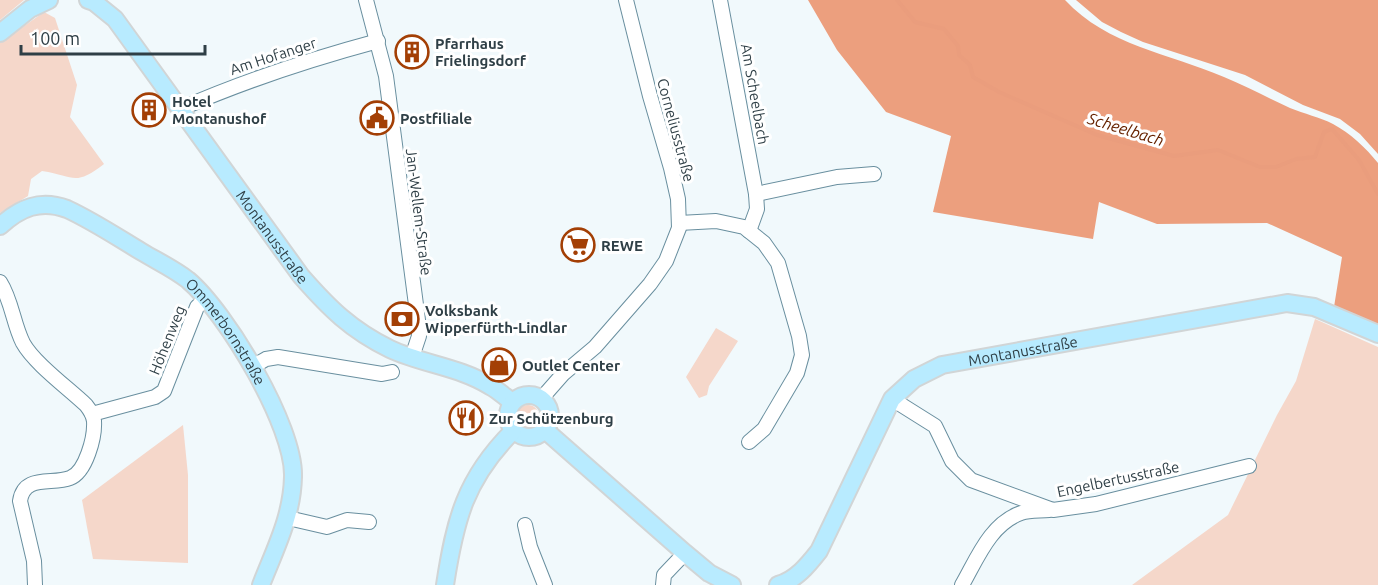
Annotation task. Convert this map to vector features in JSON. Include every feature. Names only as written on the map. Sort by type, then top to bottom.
[{"type":"main road","points":[[0,33],[30,9],[49,0]]},
{"type":"main road","name":"Montanusstraße","points":[[88,0],[94,2],[115,20],[302,276],[328,306],[362,334],[391,349],[467,375],[489,385],[512,402]]},
{"type":"main road","name":"Ommerbornstraße","points":[[0,226],[26,208],[40,204],[58,206],[77,213],[176,272],[197,289],[205,299],[252,367],[281,423],[290,449],[294,475],[291,505],[261,585]]},
{"type":"main road","name":"Montanusstraße","points":[[778,585],[786,583],[804,569],[819,551],[892,399],[914,379],[942,365],[1287,303],[1314,307],[1378,334]]},
{"type":"main road","points":[[529,395],[541,399],[546,404],[550,417],[545,430],[533,438],[518,435],[509,426],[507,414],[512,402],[529,395]]},
{"type":"main road","points":[[545,430],[709,573],[732,585]]},
{"type":"main road","points":[[445,585],[456,524],[464,500],[479,472],[513,431]]},
{"type":"street","name":"Jan-Wellem-Straße","points":[[366,0],[386,76],[418,320],[419,336],[412,357]]},
{"type":"street","name":"Corneliusstraße","points":[[541,399],[563,374],[595,347],[650,284],[671,249],[679,223],[678,200],[671,168],[626,0]]},
{"type":"street","name":"Am Scheelbach","points":[[720,0],[756,194],[757,209],[749,231]]},
{"type":"street","name":"Am Hofanger","points":[[180,109],[216,93],[378,41]]},
{"type":"street","points":[[756,194],[837,177],[874,174]]},
{"type":"street","points":[[679,223],[716,221],[744,227],[765,243],[778,262],[799,336],[802,355],[797,372],[764,429],[749,442]]},
{"type":"street","points":[[0,282],[12,308],[24,344],[32,355],[86,405],[92,414],[94,423],[87,457],[77,473],[71,478],[34,482],[21,496],[20,501],[34,561],[34,585]]},
{"type":"street","name":"Höhenweg","points":[[92,414],[155,397],[164,391],[197,307],[205,299]]},
{"type":"street","points":[[252,367],[266,359],[278,357],[382,374],[392,372]]},
{"type":"street","name":"Engelbertusstraße","points":[[892,399],[935,426],[952,461],[970,480],[1053,510],[1096,504],[1249,466]]},
{"type":"street","points":[[962,585],[992,533],[1004,522],[1021,513],[1053,510]]},
{"type":"street","points":[[288,518],[327,527],[346,519],[369,522]]},
{"type":"street","points":[[525,525],[530,547],[545,585]]},
{"type":"street","points":[[663,585],[664,575],[685,553]]},
{"type":"shaded area","points":[[0,0],[24,0],[0,20]]},
{"type":"shaded area","points":[[808,0],[1065,0],[1082,16],[1119,38],[1224,77],[1290,108],[1333,124],[1357,141],[1378,163],[1378,328],[1334,307],[1342,257],[1267,223],[1157,224],[1099,202],[1093,239],[933,212],[951,136],[886,112],[837,50]]},
{"type":"shaded area","points":[[1076,0],[1378,0],[1378,154],[1360,134],[1340,119],[1303,105],[1245,75],[1143,42],[1102,22]]},
{"type":"shaded area","points":[[44,12],[55,18],[77,85],[70,117],[104,164],[80,178],[42,171],[31,179],[28,196],[0,213],[0,43]]},
{"type":"shaded area","points":[[1315,319],[1378,347],[1378,585],[1132,585],[1228,515],[1296,381]]},
{"type":"shaded area","points":[[716,328],[738,341],[709,386],[707,395],[699,398],[686,377]]},
{"type":"shaded area","points":[[528,405],[536,408],[539,416],[536,424],[528,427],[520,424],[517,416],[520,408]]},
{"type":"shaded area","points":[[183,425],[188,475],[188,563],[93,559],[82,500]]},
{"type":"waterway","name":"Scheelbach","points":[[897,0],[915,22],[944,29],[958,46],[959,55],[970,65],[973,77],[999,92],[1097,135],[1174,156],[1218,150],[1260,167],[1276,167],[1296,159],[1315,157],[1324,132],[1332,129],[1359,160],[1378,194]]},
{"type":"place","name":"Pfarrhaus Frielingsdorf","points":[[412,52]]},
{"type":"place","name":"Hotel Montanushof","points":[[149,110]]},
{"type":"place","name":"Postfiliale","points":[[377,118]]},
{"type":"place","name":"REWE","points":[[578,245]]},
{"type":"place","name":"Volksbank Wipperfürth-Lindlar","points":[[402,319]]},
{"type":"place","name":"Outlet Center","points":[[499,365]]},
{"type":"place","name":"Zur Schützenburg","points":[[466,418]]}]
